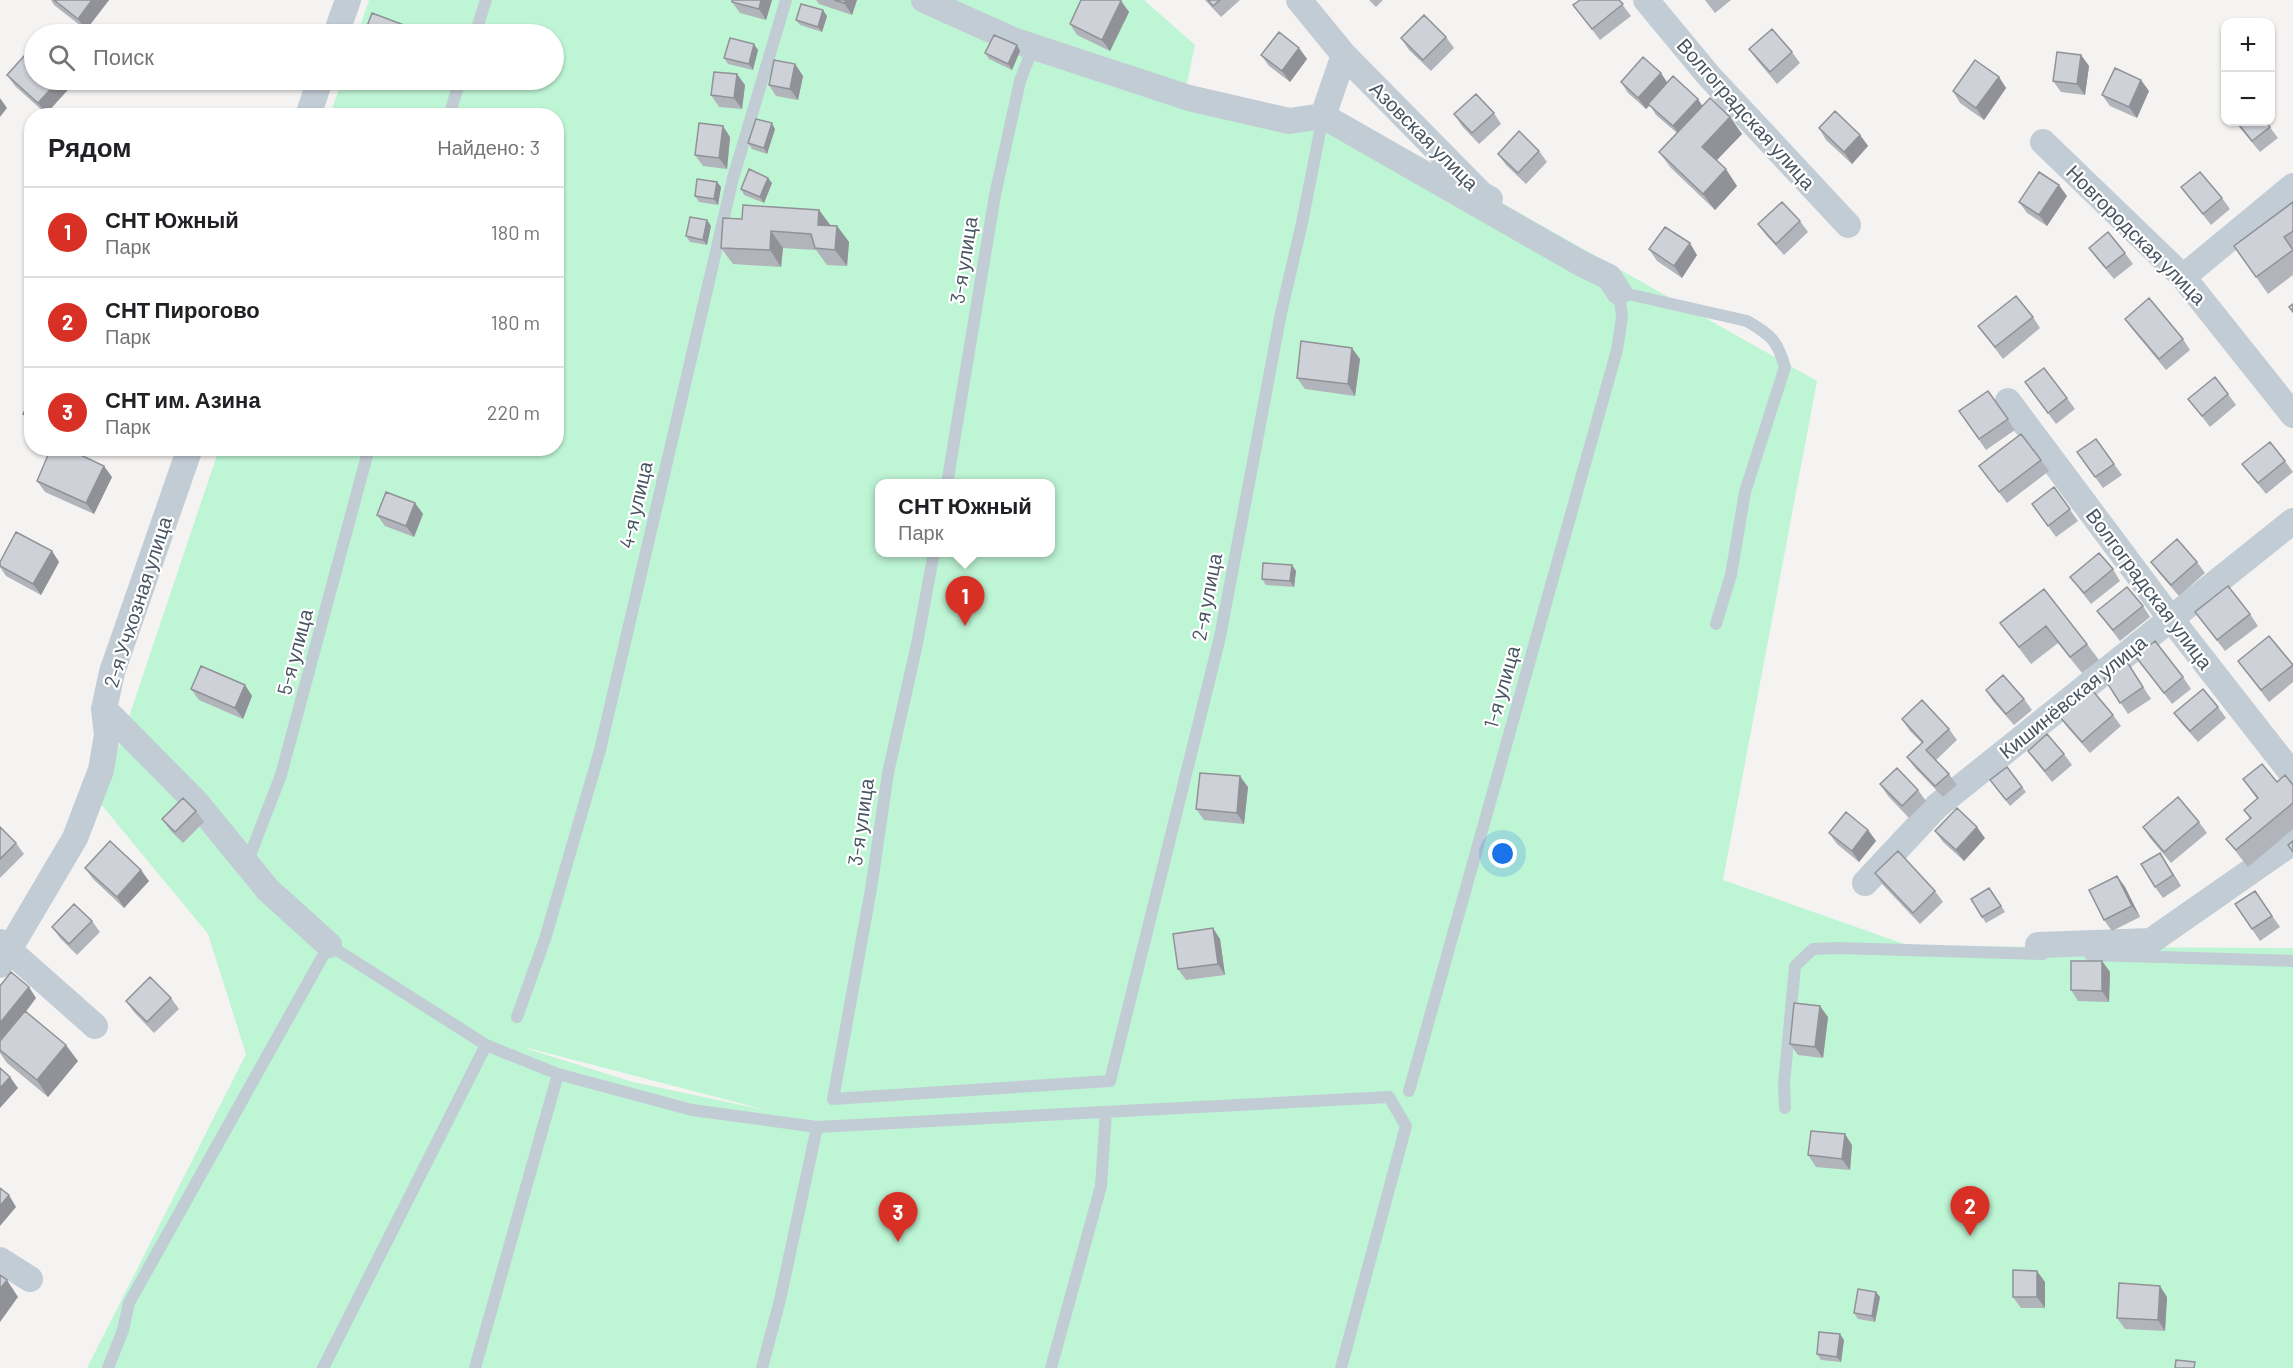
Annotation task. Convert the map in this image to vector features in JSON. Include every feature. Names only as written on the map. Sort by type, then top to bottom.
[{"type":"street","points":[[340,24],[348,0]]},
{"type":"street","points":[[924,0],[1013,40],[1189,98],[1289,121],[1323,116],[1582,264],[1610,277],[1619,292]]},
{"type":"street","name":"Азовская улица","points":[[1299,0],[1344,55],[1481,194],[1602,262]]},
{"type":"street","name":"Волгоградская улица","points":[[1646,0],[1709,76],[1848,225]]},
{"type":"street","points":[[1323,116],[1344,55]]},
{"type":"street","points":[[311,108],[317,90]]},
{"type":"street","name":"Новгородская улица","points":[[2043,142],[2182,277],[2293,415]]},
{"type":"street","points":[[2182,277],[2293,186]]},
{"type":"street","name":"Волгоградская улица","points":[[2008,401],[2171,619],[2293,775]]},
{"type":"street","name":"2-я Учхозная улица","points":[[95,1026],[3,953],[75,838],[101,770],[107,735],[104,709],[112,672],[187,456]]},
{"type":"street","name":"Кишинёвская улица","points":[[1865,884],[1937,806],[2293,522]]},
{"type":"street","points":[[104,709],[196,802],[268,890],[329,945]]},
{"type":"street","points":[[2037,945],[2151,941],[2293,842]]},
{"type":"street","points":[[0,1260],[30,1279]]},
{"type":"lane","points":[[478,24],[486,0]]},
{"type":"lane","name":"4-я улица","points":[[518,1017],[545,939],[600,750],[733,178],[786,0]]},
{"type":"lane","name":"3-я улица","points":[[947,479],[995,195],[1020,81],[1034,47]]},
{"type":"lane","points":[[451,108],[457,90]]},
{"type":"lane","name":"2-я улица","points":[[833,1099],[1110,1081],[1220,637],[1281,313],[1323,116]]},
{"type":"lane","points":[[1619,292],[1747,321],[1764,331],[1779,346],[1785,367],[1745,492],[1731,575],[1716,624]]},
{"type":"lane","name":"1-я улица","points":[[1409,1091],[1617,350],[1622,317],[1619,292]]},
{"type":"lane","name":"5-я улица","points":[[247,863],[281,776],[367,456]]},
{"type":"lane","name":"3-я улица","points":[[833,1099],[871,889],[888,773],[917,644],[933,557]]},
{"type":"lane","points":[[108,1368],[123,1330],[129,1303],[329,945],[486,1045],[558,1074],[692,1110],[817,1127],[1389,1097],[1406,1126],[1341,1368]]},
{"type":"lane","points":[[1785,1108],[1784,1084],[1795,966],[1813,949],[2293,961]]},
{"type":"lane","points":[[323,1368],[486,1045]]},
{"type":"lane","points":[[476,1368],[558,1074]]},
{"type":"lane","points":[[1051,1368],[1101,1186],[1107,1112]]},
{"type":"lane","points":[[762,1368],[780,1300],[817,1127]]},
{"type":"green space","points":[[369,0],[1144,0],[1195,45],[1186,88],[1364,125],[1817,381],[1723,880],[1910,946],[2293,948],[2293,1368],[87,1368],[246,1054],[208,934],[100,803],[217,456],[564,456],[564,108],[332,108],[339,90],[564,90],[564,24],[361,24]],"holes":[[[528,1048],[770,1111],[633,1082]]]},
{"type":"building","points":[[54,0],[92,0],[78,19]]},
{"type":"building","points":[[732,0],[761,0],[759,9],[732,2]]},
{"type":"building","points":[[1081,0],[1121,1],[1102,40],[1070,24]]},
{"type":"building","points":[[1208,0],[1220,0],[1213,6]]},
{"type":"building","points":[[1580,0],[1619,0],[1623,4],[1592,29],[1573,5]]},
{"type":"building","points":[[801,4],[823,10],[818,27],[796,20]]},
{"type":"building","points":[[372,13],[401,24],[368,24]]},
{"type":"building","points":[[1424,15],[1446,37],[1423,60],[1401,38]]},
{"type":"building","points":[[1772,29],[1792,52],[1770,72],[1749,49]]},
{"type":"building","points":[[1279,32],[1299,48],[1282,71],[1261,55]]},
{"type":"building","points":[[994,35],[1017,45],[1008,64],[985,53]]},
{"type":"building","points":[[730,38],[754,44],[749,64],[724,58]]},
{"type":"building","points":[[2057,52],[2081,55],[2077,84],[2053,81]]},
{"type":"building","points":[[24,56],[24,90],[50,90],[38,103],[7,75]]},
{"type":"building","points":[[1643,57],[1661,73],[1638,98],[1621,82]]},
{"type":"building","points":[[774,60],[795,64],[790,89],[769,85]]},
{"type":"building","points":[[1975,60],[1999,77],[1976,108],[1953,91]]},
{"type":"building","points":[[2115,68],[2141,80],[2129,107],[2102,95]]},
{"type":"building","points":[[714,72],[737,74],[734,98],[711,95]]},
{"type":"building","points":[[1673,76],[1698,99],[1673,126],[1648,104]]},
{"type":"building","points":[[1476,94],[1494,113],[1472,133],[1454,114]]},
{"type":"building","points":[[1710,98],[1730,117],[1702,147],[1726,169],[1703,194],[1659,152]]},
{"type":"building","points":[[1835,111],[1860,135],[1844,152],[1819,128]]},
{"type":"building","points":[[756,119],[772,123],[764,148],[748,143]]},
{"type":"building","points":[[699,123],[723,126],[719,158],[695,155]]},
{"type":"building","points":[[2240,126],[2269,126],[2270,127],[2252,141]]},
{"type":"building","points":[[1519,131],[1539,151],[1518,173],[1498,154]]},
{"type":"building","points":[[749,169],[768,178],[760,197],[741,189]]},
{"type":"building","points":[[2039,172],[2059,185],[2039,215],[2019,202]]},
{"type":"building","points":[[2200,172],[2222,198],[2203,214],[2181,187]]},
{"type":"building","points":[[697,179],[717,182],[714,199],[695,196]]},
{"type":"building","points":[[1782,202],[1800,221],[1776,244],[1758,224]]},
{"type":"building","points":[[2293,202],[2293,231],[2284,237],[2293,250],[2256,277],[2234,246]]},
{"type":"building","points":[[743,205],[819,210],[818,225],[837,226],[835,250],[815,248],[811,234],[771,231],[770,250],[721,248],[723,218],[742,219]]},
{"type":"building","points":[[690,217],[707,220],[703,240],[686,236]]},
{"type":"building","points":[[1665,227],[1690,243],[1674,266],[1649,249]]},
{"type":"building","points":[[2108,232],[2125,253],[2106,268],[2089,248]]},
{"type":"building","points":[[2016,296],[2033,317],[1995,347],[1978,326]]},
{"type":"building","points":[[2149,298],[2183,339],[2159,359],[2125,319]]},
{"type":"building","points":[[1301,341],[1352,348],[1348,384],[1297,378]]},
{"type":"building","points":[[2044,368],[2067,398],[2048,413],[2025,382]]},
{"type":"building","points":[[2215,377],[2228,394],[2202,416],[2188,399]]},
{"type":"building","points":[[1988,391],[2008,419],[1979,439],[1959,411]]},
{"type":"building","points":[[2021,434],[2041,460],[1999,492],[1979,466]]},
{"type":"building","points":[[2096,439],[2114,464],[2095,477],[2077,452]]},
{"type":"building","points":[[2270,442],[2285,461],[2258,483],[2242,464]]},
{"type":"building","points":[[48,456],[83,456],[104,466],[86,503],[37,481]]},
{"type":"building","points":[[2054,487],[2070,509],[2048,526],[2032,504]]},
{"type":"building","points":[[386,492],[415,503],[406,526],[377,515]]},
{"type":"building","points":[[16,532],[52,551],[33,584],[0,566]]},
{"type":"building","points":[[2177,539],[2197,562],[2171,585],[2151,562]]},
{"type":"building","points":[[2099,553],[2113,569],[2084,593],[2070,577]]},
{"type":"building","points":[[1263,563],[1292,565],[1290,581],[1262,579]]},
{"type":"building","points":[[2228,586],[2250,614],[2217,640],[2195,612]]},
{"type":"building","points":[[2127,587],[2143,606],[2113,630],[2097,611]]},
{"type":"building","points":[[2044,589],[2087,644],[2070,657],[2046,626],[2019,647],[2000,623]]},
{"type":"building","points":[[2269,636],[2293,665],[2261,690],[2238,661]]},
{"type":"building","points":[[2155,641],[2183,677],[2164,693],[2136,657]]},
{"type":"building","points":[[2127,662],[2143,687],[2120,703],[2104,678]]},
{"type":"building","points":[[201,666],[245,685],[235,708],[191,689]]},
{"type":"building","points":[[2003,675],[2024,699],[2006,714],[1986,690]]},
{"type":"building","points":[[2203,689],[2218,707],[2190,731],[2174,713]]},
{"type":"building","points":[[2092,690],[2113,715],[2082,742],[2060,717]]},
{"type":"building","points":[[1922,700],[1949,729],[1926,750],[1949,774],[1935,786],[1907,757],[1923,742],[1902,719]]},
{"type":"building","points":[[2047,734],[2064,754],[2045,771],[2028,751]]},
{"type":"building","points":[[2262,764],[2277,782],[2285,775],[2293,785],[2293,803],[2236,850],[2226,839],[2251,818],[2244,810],[2258,798],[2243,779]]},
{"type":"building","points":[[2007,767],[2022,787],[2006,800],[1990,780]]},
{"type":"building","points":[[1897,768],[1918,790],[1902,806],[1880,784]]},
{"type":"building","points":[[1200,773],[1240,776],[1237,813],[1196,809]]},
{"type":"building","points":[[2178,797],[2199,822],[2164,852],[2143,827]]},
{"type":"building","points":[[183,798],[196,811],[175,832],[162,819]]},
{"type":"building","points":[[1957,808],[1977,827],[1956,850],[1935,831]]},
{"type":"building","points":[[1846,812],[1868,830],[1852,851],[1829,833]]},
{"type":"building","points":[[0,827],[16,843],[0,859]]},
{"type":"building","points":[[110,841],[141,870],[117,897],[85,868]]},
{"type":"building","points":[[2293,841],[2293,852],[2288,845]]},
{"type":"building","points":[[1898,851],[1935,891],[1913,913],[1875,873]]},
{"type":"building","points":[[2160,853],[2173,875],[2155,887],[2141,864]]},
{"type":"building","points":[[2117,876],[2132,906],[2104,920],[2089,890]]},
{"type":"building","points":[[1989,888],[2001,906],[1982,917],[1971,899]]},
{"type":"building","points":[[2255,891],[2272,916],[2252,929],[2235,904]]},
{"type":"building","points":[[74,904],[92,921],[69,944],[52,927]]},
{"type":"building","points":[[1213,928],[1218,964],[1178,969],[1173,934]]},
{"type":"building","points":[[2071,961],[2102,961],[2102,991],[2071,990]]},
{"type":"building","points":[[11,972],[29,987],[0,1023],[0,986]]},
{"type":"building","points":[[150,977],[171,998],[147,1022],[126,1001]]},
{"type":"building","points":[[1794,1003],[1820,1006],[1815,1047],[1790,1044]]},
{"type":"building","points":[[25,1011],[66,1045],[37,1080],[0,1050],[0,1041]]},
{"type":"building","points":[[0,1068],[10,1077],[0,1088]]},
{"type":"building","points":[[1811,1131],[1845,1134],[1842,1159],[1808,1155]]},
{"type":"building","points":[[0,1188],[9,1195],[0,1206]]},
{"type":"building","points":[[2013,1270],[2037,1271],[2037,1297],[2013,1297]]},
{"type":"building","points":[[0,1275],[7,1280],[0,1289]]},
{"type":"building","points":[[2119,1283],[2160,1286],[2158,1320],[2117,1318]]},
{"type":"building","points":[[1858,1289],[1876,1292],[1872,1316],[1854,1313]]},
{"type":"building","points":[[1819,1332],[1840,1334],[1837,1357],[1817,1354]]},
{"type":"building","points":[[2176,1360],[2195,1362],[2194,1368],[2175,1368]]},
{"type":"place","name":"СНТ Южный","points":[[965,626]]},
{"type":"place","name":"СНТ Пирогово","points":[[1970,1236]]},
{"type":"place","name":"СНТ им. Азина","points":[[898,1242]]}]
